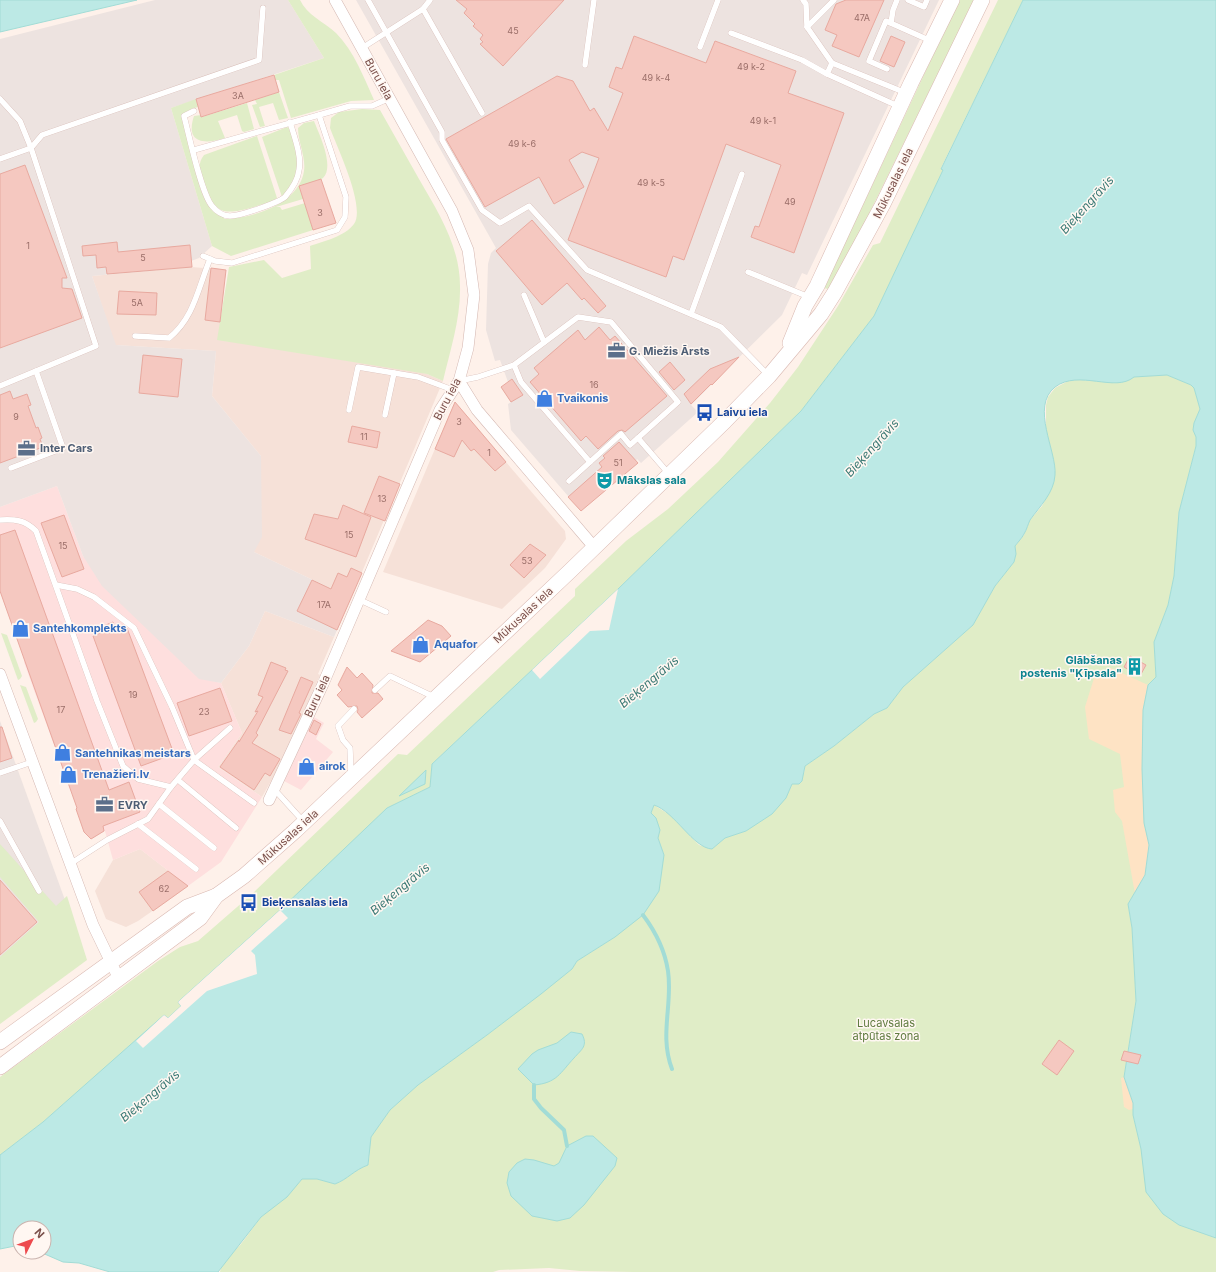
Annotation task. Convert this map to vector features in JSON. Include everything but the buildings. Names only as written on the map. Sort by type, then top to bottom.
[{"type":"main road","name":"Mūkusalas iela","points":[[785,356],[810,298],[931,41],[952,0]]},
{"type":"main road","name":"Mūkusalas iela","points":[[0,1067],[200,918],[216,896],[255,866],[352,778],[594,548],[769,376],[821,314],[862,244],[982,0]]},
{"type":"main road","name":"Mūkusalas iela","points":[[0,1042],[187,907],[216,896]]},
{"type":"street","name":"Buru iela","points":[[269,800],[360,600],[440,410],[459,381],[468,348],[474,295],[470,256],[452,210],[335,0]]},
{"type":"street","points":[[459,381],[477,410],[594,548]]},
{"type":"street","points":[[0,674],[93,925],[119,979]]},
{"type":"lane","points":[[368,0],[442,132],[442,140],[482,210],[500,223],[529,206],[587,270],[721,327],[769,376]]},
{"type":"lane","points":[[362,48],[387,34],[423,9],[430,0]]},
{"type":"lane","points":[[585,65],[594,0]]},
{"type":"lane","points":[[700,47],[718,0]]},
{"type":"lane","points":[[803,0],[806,4],[807,28],[832,63],[903,100]]},
{"type":"lane","points":[[807,28],[834,0]]},
{"type":"lane","points":[[891,23],[893,10],[897,0]]},
{"type":"lane","points":[[908,0],[924,7],[927,0]]},
{"type":"lane","points":[[0,159],[31,148],[42,135],[259,60],[263,8]]},
{"type":"lane","points":[[423,9],[482,113]]},
{"type":"lane","points":[[887,69],[869,61],[886,21],[931,41]]},
{"type":"lane","points":[[731,33],[802,60],[827,74],[903,100]]},
{"type":"lane","points":[[827,74],[832,63]]},
{"type":"lane","points":[[194,150],[350,106],[372,106],[390,98]]},
{"type":"lane","points":[[0,99],[20,121],[31,148],[96,346],[0,386]]},
{"type":"lane","points":[[194,111],[184,116],[205,194],[212,207],[224,215],[239,215],[280,200],[291,189],[299,170],[299,163],[290,122]]},
{"type":"lane","points":[[203,256],[210,259],[232,263],[337,230],[342,225],[345,217],[346,197],[319,115]]},
{"type":"lane","points":[[691,314],[742,174]]},
{"type":"lane","points":[[135,336],[169,338],[177,332],[189,316],[210,259]]},
{"type":"lane","points":[[748,272],[810,298]]},
{"type":"lane","points":[[524,295],[544,342]]},
{"type":"lane","points":[[459,381],[514,364],[578,317],[611,322],[678,402],[630,445],[621,434],[569,481]]},
{"type":"lane","points":[[514,364],[520,382],[590,462]]},
{"type":"lane","points":[[349,410],[358,367],[418,377],[453,390]]},
{"type":"lane","points":[[11,468],[63,448],[36,371]]},
{"type":"lane","points":[[385,415],[394,373]]},
{"type":"lane","points":[[638,438],[670,474]]},
{"type":"lane","points":[[0,520],[14,520],[28,523],[36,531],[97,701],[123,766],[138,780],[170,787]]},
{"type":"lane","points":[[56,585],[77,589],[94,597],[134,628],[172,707],[194,760],[254,803]]},
{"type":"lane","points":[[360,600],[386,612]]},
{"type":"lane","points":[[375,690],[390,676],[436,698]]},
{"type":"lane","points":[[352,778],[350,748],[343,740],[338,726],[354,709]]},
{"type":"lane","points":[[70,864],[107,840],[148,819],[170,787],[178,780],[194,760],[230,728]]},
{"type":"lane","points":[[0,773],[32,762]]},
{"type":"lane","points":[[178,780],[236,828]]},
{"type":"lane","points":[[274,789],[304,823]]},
{"type":"lane","points":[[159,804],[214,848]]},
{"type":"lane","points":[[0,821],[39,891]]},
{"type":"lane","points":[[138,824],[196,869]]},
{"type":"shaded area","points":[[155,0],[288,0],[324,58],[171,108],[212,246],[199,258],[191,261],[192,267],[92,276],[116,345],[216,351],[212,396],[261,456],[262,537],[254,552],[351,598],[334,637],[265,611],[249,646],[221,683],[199,679],[102,586],[83,556],[57,486],[0,507],[0,39]]},
{"type":"shaded area","points":[[356,0],[939,0],[807,275],[802,273],[782,315],[691,405],[698,412],[641,463],[637,459],[637,463],[581,511],[511,430],[508,404],[511,402],[501,387],[508,382],[500,360],[495,361],[486,330],[488,264],[491,253],[496,248]]},
{"type":"shaded area","points":[[192,267],[226,270],[220,322],[427,374],[443,381],[351,598],[254,552],[261,456],[212,396],[216,351],[115,345],[92,276]]},
{"type":"shaded area","points":[[453,406],[458,406],[565,531],[566,539],[545,568],[502,609],[383,572]]},
{"type":"shaded area","points":[[57,486],[83,556],[199,678],[221,683],[242,733],[218,767],[262,797],[221,862],[188,886],[140,849],[113,860],[105,831],[91,839],[84,832],[76,809],[79,808],[75,802],[35,693],[24,662],[25,660],[0,591],[0,507]]},
{"type":"shaded area","points":[[265,611],[334,637],[318,674],[320,675],[280,765],[262,797],[218,767],[242,733],[221,683],[249,646]]},
{"type":"shaded area","name":"airok","points":[[314,717],[324,723],[316,739],[333,752],[301,790],[284,781]]},
{"type":"shaded area","points":[[0,721],[86,958],[0,1020]]},
{"type":"shaded area","points":[[140,849],[188,886],[138,921],[126,927],[106,919],[95,891],[113,860]]},
{"type":"green space","points":[[288,0],[300,0],[311,14],[336,33],[348,48],[358,65],[374,100],[351,101],[291,118],[279,80],[275,80],[274,75],[324,58]]},
{"type":"green space","points":[[959,0],[974,0],[866,220],[828,289],[824,288]]},
{"type":"green space","points":[[998,0],[1023,0],[941,168],[943,170],[874,316],[801,411],[618,589],[432,764],[430,787],[387,808],[257,974],[136,1041],[43,1122],[0,1155],[0,1077],[158,961],[180,947],[198,941],[252,894],[398,754],[407,755],[575,596],[575,589],[626,541],[668,509],[718,462],[770,403],[798,367],[838,306],[873,245],[880,243]]},
{"type":"green space","points":[[279,92],[288,118],[279,120],[273,103],[259,107],[265,126],[260,127],[252,105],[257,104],[255,100]]},
{"type":"green space","points":[[196,99],[198,107],[191,109],[183,116],[200,188],[207,204],[225,219],[248,216],[261,212],[273,207],[293,192],[300,182],[304,171],[304,160],[298,128],[304,123],[314,121],[327,158],[326,173],[321,180],[299,186],[303,199],[276,207],[280,207],[282,210],[305,203],[313,230],[231,256],[212,246],[171,108]]},
{"type":"green space","points":[[247,103],[254,129],[244,132],[242,131],[237,115],[218,121],[225,138],[204,141],[198,140],[194,137],[192,125],[194,116],[201,115],[202,117]]},
{"type":"green space","points":[[362,109],[380,110],[440,217],[452,243],[459,271],[460,298],[459,310],[443,381],[427,374],[217,340],[229,267],[264,260],[282,278],[311,269],[310,246],[345,232],[354,224],[357,216],[354,191],[330,128],[331,118],[339,112]]},
{"type":"green space","points":[[287,127],[291,129],[297,157],[297,172],[294,180],[282,197],[262,137]]},
{"type":"green space","points":[[257,136],[277,198],[275,200],[243,210],[221,210],[211,200],[207,192],[201,174],[200,161],[204,155]]},
{"type":"green space","name":"Lucavsalas atpūtas zona","points":[[1167,375],[1191,385],[1194,388],[1200,409],[1194,423],[1193,430],[1196,437],[1196,446],[1179,512],[1174,576],[1168,605],[1154,642],[1156,677],[1145,875],[1128,904],[1132,928],[1136,1001],[1124,1077],[1133,1103],[1133,1115],[1141,1149],[1179,1225],[1216,1238],[1216,1272],[634,1272],[580,1271],[549,1268],[499,1270],[493,1272],[220,1272],[222,1264],[241,1244],[261,1217],[286,1197],[302,1179],[317,1179],[335,1184],[368,1165],[369,1144],[371,1137],[390,1110],[418,1085],[487,1035],[572,969],[577,961],[615,937],[664,855],[658,838],[656,818],[651,813],[654,805],[670,815],[699,845],[712,849],[725,838],[746,831],[786,798],[792,784],[804,773],[805,766],[834,746],[874,714],[887,708],[903,687],[973,625],[995,586],[1014,562],[1016,554],[1015,546],[1024,535],[1030,520],[1042,506],[1051,488],[1055,475],[1054,464],[1046,433],[1046,405],[1048,397],[1055,388],[1070,380],[1099,380],[1103,382],[1134,377]]},
{"type":"green space","points":[[1,633],[7,635],[22,676],[18,680]]},
{"type":"green space","points":[[20,685],[26,687],[38,719],[34,723]]},
{"type":"green space","points":[[0,844],[56,906],[67,896],[87,960],[0,1024],[0,957],[39,922],[0,877]]},
{"type":"sand","points":[[1111,668],[1148,685],[1143,710],[1142,769],[1144,823],[1149,845],[1145,875],[1135,894],[1122,821],[1115,812],[1113,790],[1124,787],[1120,754],[1089,739],[1085,707],[1095,675]]},
{"type":"sand","points":[[1124,1077],[1133,1103],[1133,1109],[1129,1110],[1124,1107],[1121,1078]]},
{"type":"water","points":[[0,0],[137,0],[0,32]]},
{"type":"water","name":"Bieķengrāvis","points":[[1023,0],[1216,0],[1216,1238],[1179,1225],[1163,1214],[1146,1192],[1141,1149],[1133,1115],[1133,1103],[1124,1077],[1136,1001],[1132,928],[1128,904],[1145,875],[1149,845],[1144,823],[1142,769],[1143,710],[1148,685],[1156,677],[1154,642],[1168,605],[1174,576],[1179,512],[1196,446],[1196,437],[1193,430],[1194,423],[1200,409],[1194,388],[1191,385],[1167,375],[1134,377],[1117,383],[1075,380],[1065,382],[1055,387],[1048,396],[1045,406],[1046,430],[1055,465],[1055,475],[1052,488],[1046,499],[1030,520],[1023,536],[1015,546],[1016,554],[1014,562],[995,586],[973,625],[903,687],[887,708],[874,714],[834,746],[805,766],[802,781],[799,784],[792,784],[786,798],[772,814],[746,831],[725,838],[712,849],[698,843],[669,815],[654,805],[651,813],[656,818],[660,830],[658,838],[664,855],[659,891],[643,915],[615,937],[577,961],[572,969],[541,994],[418,1085],[390,1110],[371,1137],[368,1165],[335,1184],[317,1179],[302,1179],[287,1197],[261,1217],[218,1272],[110,1272],[79,1263],[63,1262],[52,1257],[52,1220],[12,1220],[12,1247],[0,1249],[0,1155],[43,1122],[164,1015],[168,1018],[181,1006],[178,1002],[280,910],[387,808],[430,787],[432,764],[618,589],[801,411],[874,316],[943,170],[941,169]]},
{"type":"water","points":[[426,770],[425,784],[399,796]]},
{"type":"water","points":[[571,1032],[582,1034],[584,1038],[583,1047],[561,1073],[553,1080],[534,1085],[518,1069],[532,1054],[538,1050],[557,1043]]},
{"type":"water","points":[[586,1136],[593,1136],[617,1158],[615,1166],[584,1205],[570,1218],[557,1221],[532,1216],[511,1196],[507,1183],[509,1172],[517,1163],[525,1159],[554,1166],[559,1163],[567,1146]]},
{"type":"pier","points":[[618,589],[609,630],[590,631],[540,679],[532,670]]},
{"type":"pier","points":[[280,910],[288,918],[251,951],[255,955],[257,974],[207,991],[143,1048],[136,1041],[164,1015],[168,1018],[181,1006],[178,1002]]},
{"type":"waterway","points":[[643,915],[659,942],[665,956],[668,971],[669,995],[666,1032],[668,1056],[672,1069]]},
{"type":"waterway","points":[[534,1085],[534,1099],[541,1108],[564,1130],[567,1146]]},
{"type":"place","name":"G. Miežis Ārsts","points":[[616,351]]},
{"type":"place","name":"Tvaikonis","points":[[544,398]]},
{"type":"place","name":"Laivu iela","points":[[704,412]]},
{"type":"place","name":"Inter Cars","points":[[27,448]]},
{"type":"place","name":"Mākslas sala","points":[[604,480]]},
{"type":"place","name":"Santehkomplekts","points":[[20,628]]},
{"type":"place","name":"Aquafor","points":[[421,644]]},
{"type":"place","name":"Glābšanas postenis \"Ķīpsala\"","points":[[1135,666]]},
{"type":"place","name":"Santehnikas meistars","points":[[62,753]]},
{"type":"place","name":"airok","points":[[306,766]]},
{"type":"place","name":"Trenažieri.lv","points":[[69,774]]},
{"type":"place","name":"EVRY","points":[[105,805]]},
{"type":"place","name":"Bieķensalas iela","points":[[249,902]]}]
